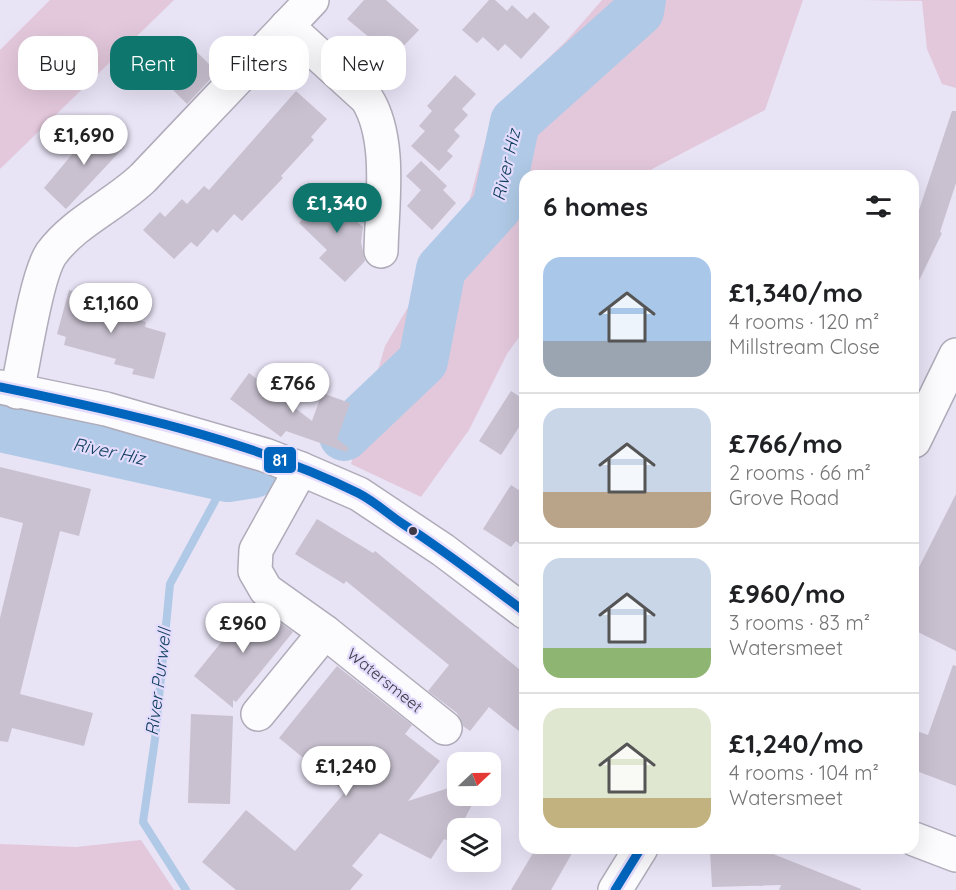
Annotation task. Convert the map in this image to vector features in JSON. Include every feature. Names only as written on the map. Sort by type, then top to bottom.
[{"type":"street","points":[[312,0],[130,190],[96,213],[50,255],[9,389],[106,410],[265,455],[302,469],[358,494],[443,550],[519,607]]},
{"type":"street","points":[[286,27],[367,99],[374,110],[379,123],[382,152],[381,250]]},
{"type":"street","points":[[919,431],[956,355]]},
{"type":"street","name":"Watersmeet","points":[[302,469],[256,550],[255,571],[266,590],[325,632],[445,728]]},
{"type":"street","points":[[258,714],[325,632]]},
{"type":"street","points":[[919,841],[956,855]]},
{"type":"street","points":[[615,890],[637,854]]},
{"type":"shaded area","points":[[50,0],[174,0],[137,36],[110,36],[110,62],[98,74],[98,36],[18,36],[18,90],[81,90],[0,169],[0,50]]},
{"type":"shaded area","points":[[602,0],[803,0],[765,110],[651,170],[519,170],[519,337],[507,354],[469,430],[421,497],[351,464],[385,346],[468,206],[493,112],[567,40]]},
{"type":"shaded area","points":[[863,0],[956,0],[956,88],[942,84],[927,49],[922,1]]},
{"type":"shaded area","points":[[141,840],[174,890],[0,890],[0,844],[76,847]]},
{"type":"building","points":[[364,0],[386,0],[419,30],[406,44],[406,36],[368,36],[347,19]]},
{"type":"building","points":[[489,0],[495,0],[507,11],[512,5],[527,19],[534,12],[550,27],[521,59],[505,44],[498,51],[483,37],[477,43],[462,30]]},
{"type":"building","points":[[197,52],[209,64],[209,81],[187,104],[173,90],[197,90]]},
{"type":"building","points":[[455,75],[476,94],[462,109],[468,115],[454,130],[460,136],[447,151],[453,156],[439,171],[411,146],[425,131],[419,126],[432,111],[427,106]]},
{"type":"building","points":[[296,91],[327,119],[311,137],[314,140],[281,176],[283,178],[242,221],[234,214],[217,233],[213,229],[197,247],[191,242],[174,259],[143,230],[160,212],[165,217],[182,199],[187,204],[204,186],[209,190]]},
{"type":"building","points":[[952,111],[956,111],[956,183],[940,232],[942,233],[919,281],[919,210]]},
{"type":"building","points":[[103,125],[125,146],[66,209],[44,188],[84,140],[86,142]]},
{"type":"building","points":[[421,161],[447,186],[443,190],[456,203],[432,230],[407,206],[421,190],[406,176]]},
{"type":"building","points":[[331,189],[360,215],[355,220],[363,227],[361,242],[365,261],[345,282],[319,258],[327,250],[299,223]]},
{"type":"building","points":[[69,290],[108,301],[107,306],[128,311],[126,317],[146,322],[145,327],[166,333],[154,379],[132,374],[134,369],[114,364],[116,359],[64,345],[66,337],[57,334]]},
{"type":"building","points":[[249,373],[312,421],[322,393],[350,403],[337,439],[349,448],[346,452],[286,431],[281,437],[230,399]]},
{"type":"building","points":[[511,391],[519,396],[519,427],[501,455],[479,441]]},
{"type":"building","points":[[0,467],[91,489],[79,536],[60,531],[20,694],[93,713],[84,746],[12,728],[8,742],[0,741],[0,618],[23,523],[0,517]]},
{"type":"building","points":[[511,485],[519,490],[519,543],[516,541],[511,547],[483,529]]},
{"type":"building","points":[[956,494],[956,651],[919,632],[919,567]]},
{"type":"building","points":[[317,519],[373,553],[375,551],[519,669],[519,731],[489,707],[470,731],[463,726],[457,713],[428,691],[449,665],[346,581],[344,584],[295,554]]},
{"type":"building","points":[[253,603],[293,632],[236,702],[233,700],[233,708],[194,676]]},
{"type":"building","points":[[953,665],[956,666],[956,786],[919,772],[919,732],[928,735]]},
{"type":"building","points":[[337,666],[412,725],[405,734],[440,761],[408,801],[447,789],[447,806],[471,806],[465,818],[447,818],[447,840],[444,839],[431,859],[380,833],[352,866],[363,875],[350,890],[236,890],[202,862],[246,810],[295,851],[345,792],[279,738]]},
{"type":"building","points":[[191,714],[233,716],[230,804],[188,803]]},
{"type":"building","points":[[532,854],[572,854],[551,890],[511,890]]},
{"type":"building","points":[[710,854],[774,854],[861,890],[779,890],[781,885],[712,887]]},
{"type":"waterway","name":"River Hiz","points":[[344,436],[423,361],[441,269],[497,207],[515,122],[639,11],[641,0]]},
{"type":"waterway","name":"River Hiz","points":[[0,427],[228,477],[254,473]]},
{"type":"waterway","name":"River Purwell","points":[[186,890],[143,822],[155,739],[170,584],[228,477]]},
{"type":"transit line","name":"81","points":[[0,387],[183,429],[274,457],[317,474],[370,500],[519,608]]},
{"type":"transit line","name":"81","points":[[615,890],[637,854]]}]
